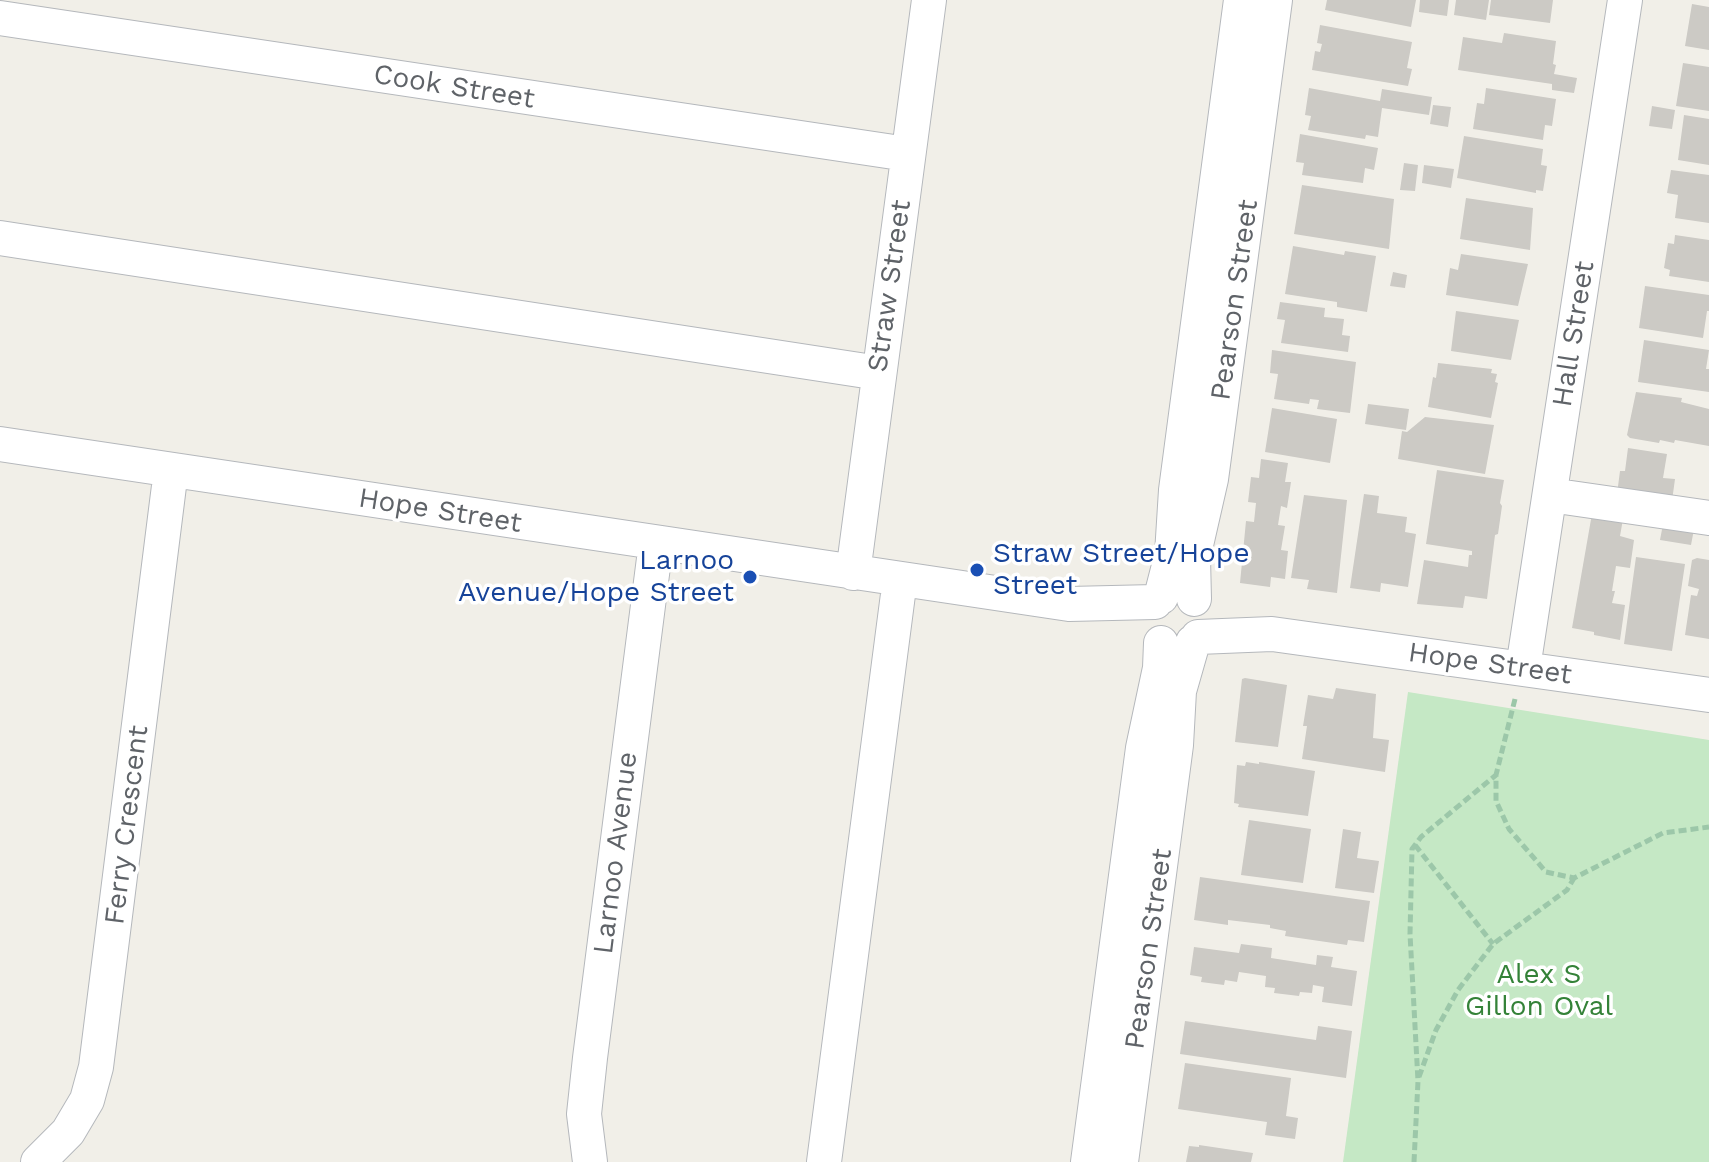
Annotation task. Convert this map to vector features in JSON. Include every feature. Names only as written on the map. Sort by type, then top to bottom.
[{"type":"street","name":"Straw Street","points":[[853,573],[929,0]]},
{"type":"street","name":"Pearson Street","points":[[1121,1162],[1175,760],[1179,691],[1172,554],[1176,490],[1241,0]]},
{"type":"street","name":"Pearson Street","points":[[1088,1162],[1143,748],[1160,668],[1177,620],[1211,479],[1275,0]]},
{"type":"street","name":"Hall Street","points":[[1523,668],[1625,0]]},
{"type":"street","name":"Cook Street","points":[[0,18],[907,154]]},
{"type":"street","points":[[0,238],[879,373]]},
{"type":"street","name":"Hope Street","points":[[0,444],[853,573],[1709,695]]},
{"type":"street","name":"Ferry Crescent","points":[[38,1162],[68,1132],[87,1100],[96,1067],[171,470]]},
{"type":"street","points":[[1550,495],[1709,518]]},
{"type":"street","name":"Larnoo Avenue","points":[[590,1162],[584,1114],[656,543]]},
{"type":"street","points":[[824,1162],[900,579]]},
{"type":"path","points":[[1523,668],[1496,775],[1496,801],[1509,829],[1546,872],[1574,878]]},
{"type":"path","points":[[1414,1162],[1418,1081],[1410,934],[1412,849],[1421,837],[1496,775]]},
{"type":"path","points":[[1418,1081],[1436,1030],[1458,990],[1493,944],[1567,890],[1574,878],[1663,833],[1709,827]]},
{"type":"path","points":[[1415,845],[1493,944]]},
{"type":"green space","name":"Alex S Gillon Oval","points":[[1408,692],[1709,740],[1709,1162],[1343,1162]]},
{"type":"building","points":[[1327,0],[1416,0],[1411,27],[1325,10]]},
{"type":"building","points":[[1420,0],[1449,0],[1447,16],[1419,12]]},
{"type":"building","points":[[1456,0],[1489,0],[1486,20],[1454,15]]},
{"type":"building","points":[[1491,0],[1553,0],[1550,23],[1489,15]]},
{"type":"building","points":[[1692,4],[1709,7],[1709,50],[1685,46]]},
{"type":"building","points":[[1320,25],[1412,42],[1407,68],[1412,69],[1408,86],[1312,70],[1315,51],[1320,52],[1322,44],[1317,43]]},
{"type":"building","points":[[1504,33],[1556,41],[1554,74],[1577,78],[1574,93],[1552,90],[1552,84],[1458,70],[1463,37],[1502,43]]},
{"type":"building","points":[[1683,63],[1709,67],[1709,111],[1676,106]]},
{"type":"building","points":[[1309,88],[1380,101],[1382,89],[1432,97],[1429,115],[1382,108],[1378,137],[1366,135],[1365,139],[1308,130],[1311,116],[1305,115]]},
{"type":"building","points":[[1486,88],[1556,99],[1552,126],[1545,125],[1543,140],[1473,129],[1477,103],[1484,104]]},
{"type":"building","points":[[1433,105],[1451,107],[1448,127],[1430,124]]},
{"type":"building","points":[[1652,106],[1675,110],[1672,129],[1649,126]]},
{"type":"building","points":[[1684,115],[1709,119],[1709,165],[1678,160]]},
{"type":"building","points":[[1300,134],[1378,148],[1374,170],[1365,168],[1363,183],[1302,175],[1304,163],[1296,162]]},
{"type":"building","points":[[1464,136],[1543,149],[1541,165],[1547,166],[1543,191],[1536,190],[1536,193],[1457,178]]},
{"type":"building","points":[[1404,163],[1418,165],[1415,191],[1400,190]]},
{"type":"building","points":[[1424,165],[1454,169],[1451,188],[1422,183]]},
{"type":"building","points":[[1671,170],[1709,175],[1709,223],[1675,218],[1678,195],[1667,193]]},
{"type":"building","points":[[1302,185],[1394,199],[1389,249],[1294,234]]},
{"type":"building","points":[[1466,198],[1533,208],[1530,250],[1460,239]]},
{"type":"building","points":[[1675,235],[1709,240],[1709,282],[1669,276],[1670,270],[1664,268],[1668,243],[1674,244]]},
{"type":"building","points":[[1293,246],[1344,255],[1345,251],[1376,256],[1367,312],[1337,307],[1337,302],[1285,294]]},
{"type":"building","points":[[1461,254],[1528,264],[1518,306],[1446,295],[1450,268],[1458,270]]},
{"type":"building","points":[[1393,272],[1407,275],[1405,288],[1390,286]]},
{"type":"building","points":[[1645,286],[1709,295],[1703,338],[1639,328]]},
{"type":"building","points":[[1280,302],[1325,308],[1324,317],[1344,319],[1342,335],[1350,336],[1348,352],[1281,343],[1285,320],[1277,319]]},
{"type":"building","points":[[1456,311],[1519,320],[1511,360],[1451,351]]},
{"type":"building","points":[[1644,340],[1709,350],[1706,369],[1709,369],[1709,392],[1638,382]]},
{"type":"building","points":[[1272,350],[1356,362],[1350,413],[1317,409],[1319,400],[1310,399],[1309,404],[1274,399],[1278,374],[1270,373]]},
{"type":"building","points":[[1438,363],[1492,369],[1491,373],[1497,374],[1491,418],[1428,407]]},
{"type":"building","points":[[1636,392],[1682,398],[1681,402],[1709,409],[1709,446],[1675,440],[1674,443],[1660,440],[1659,443],[1630,438],[1627,435]]},
{"type":"building","points":[[1368,404],[1409,409],[1406,430],[1365,424]]},
{"type":"building","points":[[1272,408],[1337,419],[1330,463],[1265,452]]},
{"type":"building","points":[[1425,417],[1494,425],[1485,474],[1398,459],[1402,431],[1407,432]]},
{"type":"building","points":[[1628,448],[1667,454],[1663,478],[1675,479],[1672,501],[1617,494],[1620,471],[1625,471]]},
{"type":"building","points":[[1261,459],[1288,463],[1285,482],[1291,482],[1287,508],[1281,506],[1278,525],[1285,526],[1281,550],[1288,551],[1285,579],[1271,577],[1270,587],[1240,583],[1246,521],[1254,522],[1256,503],[1248,502],[1251,477],[1259,478]]},
{"type":"building","points":[[1437,470],[1504,480],[1487,599],[1465,596],[1463,608],[1417,604],[1424,560],[1468,567],[1469,555],[1472,555],[1472,551],[1426,544]]},
{"type":"building","points":[[1364,494],[1379,496],[1377,513],[1407,517],[1405,532],[1416,534],[1408,587],[1381,583],[1380,592],[1350,588]]},
{"type":"building","points":[[1304,495],[1347,500],[1337,593],[1307,589],[1309,580],[1291,578]]},
{"type":"building","points":[[1593,508],[1623,519],[1620,536],[1634,540],[1630,568],[1616,566],[1612,591],[1615,591],[1612,603],[1625,605],[1620,640],[1572,628]]},
{"type":"building","points":[[1664,519],[1695,524],[1691,545],[1660,540]]},
{"type":"building","points":[[1636,557],[1685,564],[1672,651],[1624,644]]},
{"type":"building","points":[[1692,560],[1709,560],[1709,639],[1685,635],[1691,595],[1697,596],[1699,589],[1688,586]]},
{"type":"building","points":[[1242,679],[1287,685],[1278,747],[1235,742]]},
{"type":"building","points":[[1336,688],[1376,694],[1373,738],[1389,740],[1385,772],[1302,759],[1308,695],[1333,699]]},
{"type":"building","points":[[1246,762],[1315,771],[1308,816],[1238,807],[1239,804],[1234,803],[1237,765],[1245,766]]},
{"type":"building","points":[[1249,820],[1311,829],[1303,883],[1241,875]]},
{"type":"building","points":[[1343,829],[1361,832],[1357,858],[1379,861],[1374,893],[1335,888]]},
{"type":"building","points":[[1200,877],[1370,901],[1364,942],[1348,940],[1347,945],[1285,936],[1286,931],[1270,928],[1270,925],[1228,920],[1228,925],[1194,920]]},
{"type":"building","points":[[1241,944],[1272,948],[1271,958],[1316,965],[1317,955],[1333,957],[1331,967],[1357,971],[1352,1006],[1322,1002],[1324,987],[1313,985],[1312,993],[1300,992],[1299,996],[1274,993],[1275,988],[1265,987],[1266,976],[1239,972],[1237,982],[1225,980],[1224,985],[1201,982],[1202,977],[1190,975],[1194,947],[1239,953]]},
{"type":"building","points":[[1185,1021],[1316,1040],[1318,1026],[1352,1031],[1346,1078],[1180,1054]]},
{"type":"building","points":[[1185,1063],[1291,1078],[1286,1116],[1298,1118],[1295,1139],[1265,1135],[1267,1122],[1178,1109]]},
{"type":"building","points":[[1189,1146],[1253,1153],[1251,1162],[1186,1162]]},
{"type":"place","name":"Straw Street/Hope Street","points":[[977,570]]},
{"type":"place","name":"Larnoo Avenue/Hope Street","points":[[750,577]]}]
